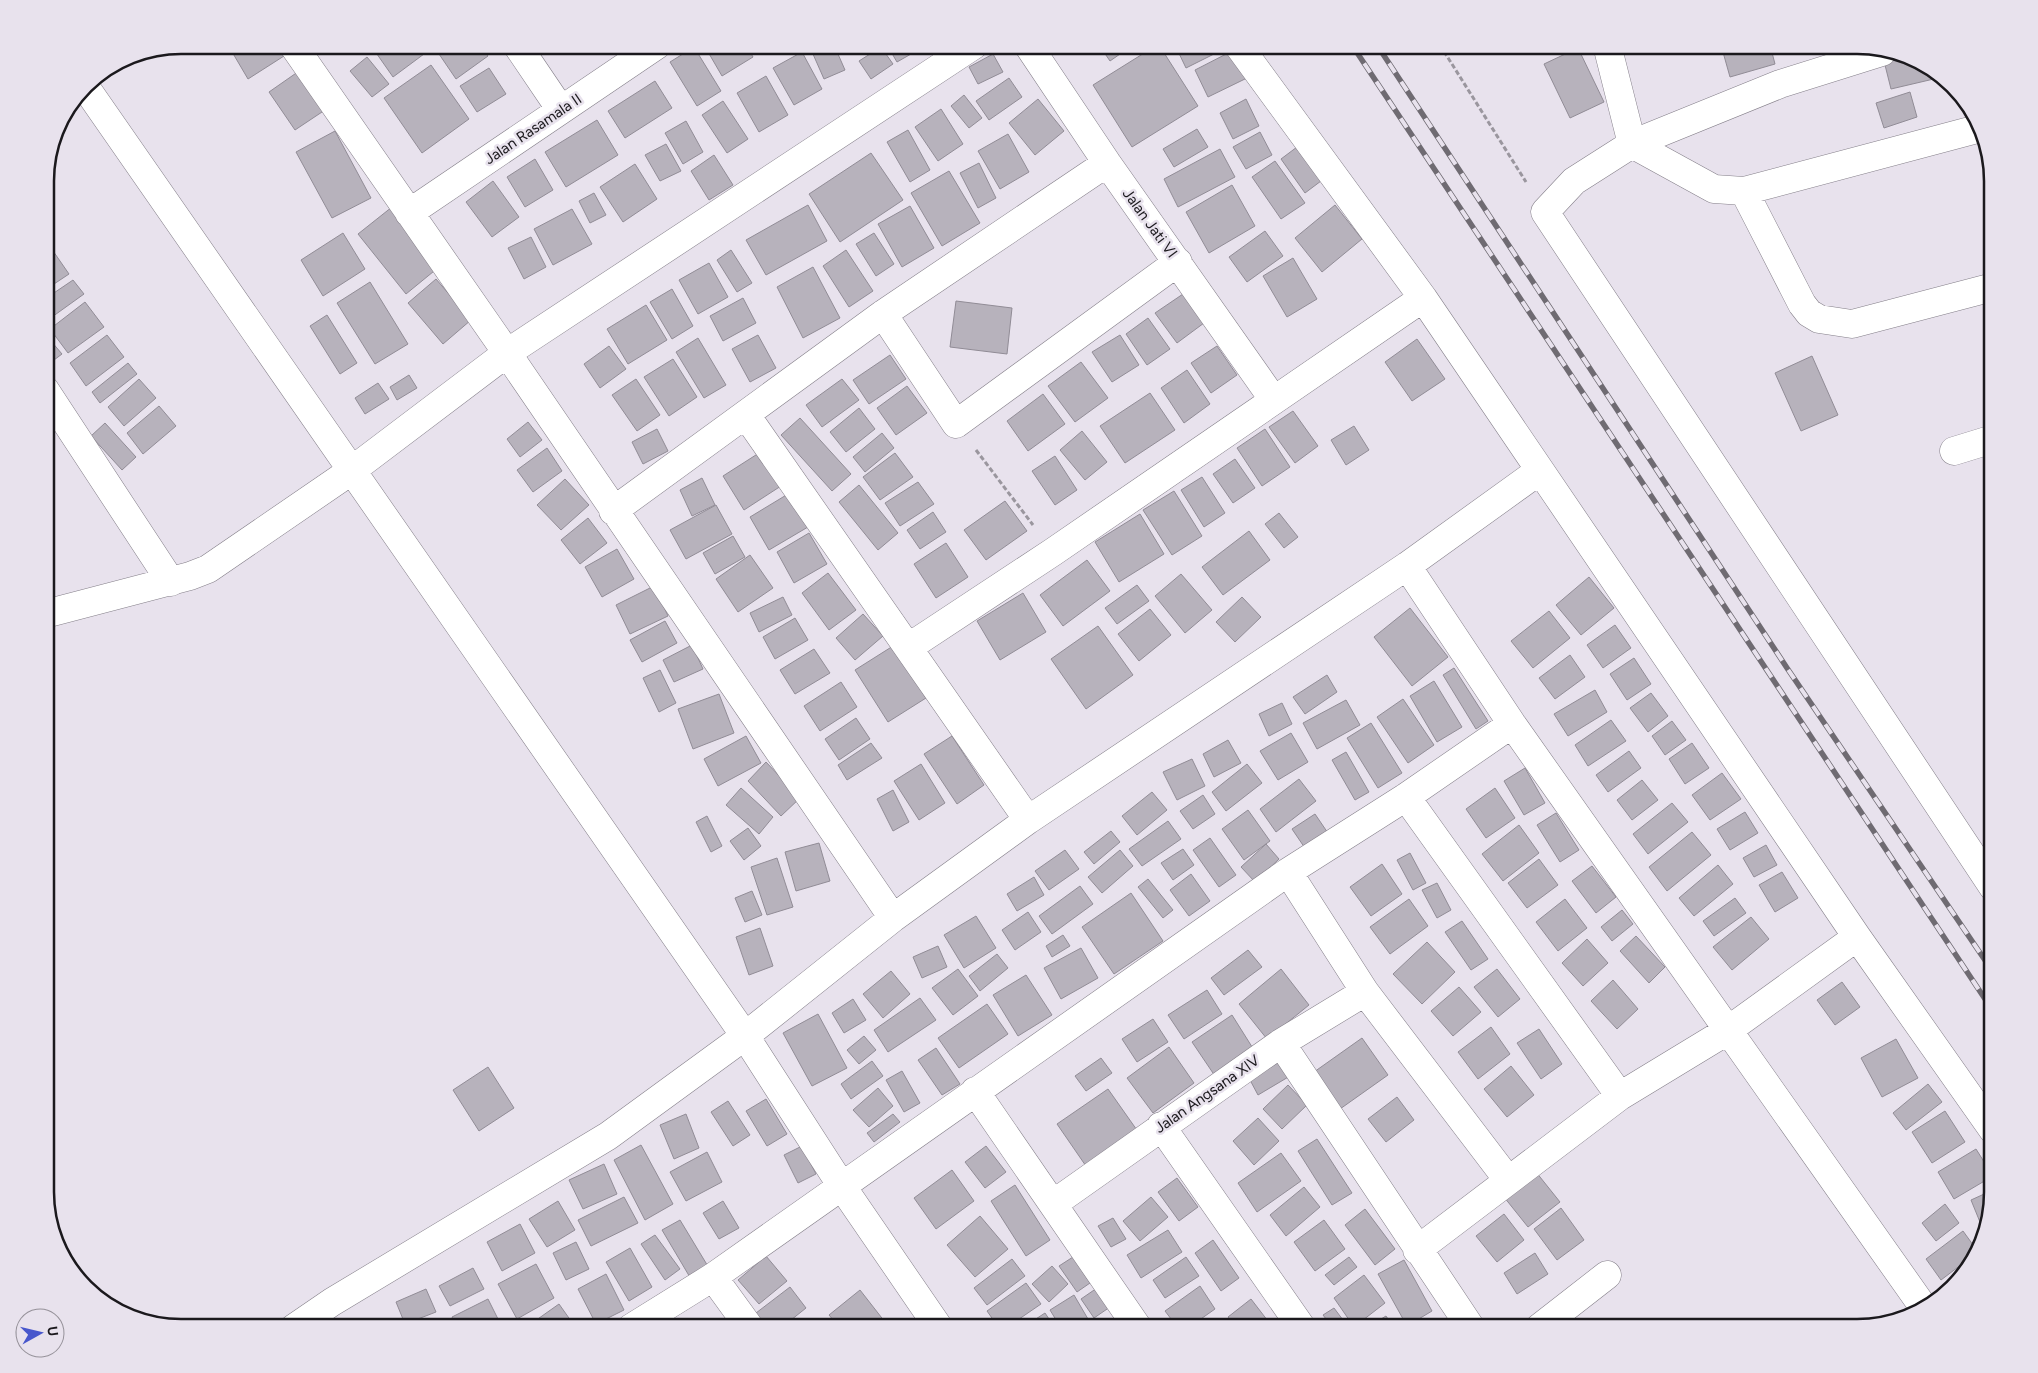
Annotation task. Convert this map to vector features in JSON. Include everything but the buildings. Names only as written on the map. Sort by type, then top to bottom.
[{"type":"street","points":[[299,54],[507,353],[613,511],[893,918]]},
{"type":"street","points":[[523,54],[561,110]]},
{"type":"street","name":"Jalan Rasamala II","points":[[409,213],[644,54]]},
{"type":"street","points":[[54,612],[171,582],[208,569],[351,471],[507,353],[960,54]]},
{"type":"street","name":"Jalan Jati VI","points":[[1034,54],[1273,400]]},
{"type":"street","points":[[1245,54],[1423,298],[1856,937],[1984,1117]]},
{"type":"street","points":[[1609,54],[1632,144],[1714,189],[1744,191],[1974,130]]},
{"type":"street","points":[[1873,55],[1780,84],[1632,144],[1574,182],[1545,212],[1984,873]]},
{"type":"street","points":[[89,93],[745,1036],[842,1188],[933,1319]]},
{"type":"street","points":[[613,511],[883,314],[1108,163]]},
{"type":"street","points":[[1744,191],[1802,304],[1819,319],[1852,324],[1984,289]]},
{"type":"street","points":[[883,314],[956,424],[1178,262]]},
{"type":"street","points":[[909,647],[1053,552],[1423,298]]},
{"type":"street","points":[[54,404],[171,582]]},
{"type":"street","points":[[746,415],[1028,820]]},
{"type":"street","points":[[1954,451],[1984,442]]},
{"type":"street","points":[[307,1319],[332,1302],[608,1136],[745,1036],[893,918],[1028,820],[1407,566],[1539,471]]},
{"type":"street","points":[[1407,566],[1512,724],[1920,1303]]},
{"type":"street","points":[[645,1319],[713,1277],[842,1188],[1288,872],[1406,798],[1512,724]]},
{"type":"street","points":[[1406,798],[1620,1096]]},
{"type":"street","points":[[1288,872],[1365,992],[1508,1180]]},
{"type":"street","points":[[1417,1250],[1620,1096],[1727,1031],[1856,937]]},
{"type":"street","name":"Jalan Angsana XIV","points":[[1053,1204],[1161,1126],[1281,1044],[1365,992]]},
{"type":"street","points":[[1281,1044],[1465,1319]]},
{"type":"street","points":[[976,1092],[1132,1319]]},
{"type":"street","points":[[1161,1126],[1296,1319]]},
{"type":"street","points":[[1552,1319],[1607,1276]]},
{"type":"street","points":[[713,1277],[743,1319]]},
{"type":"path","points":[[1446,54],[1545,212]]},
{"type":"path","points":[[956,424],[1053,552]]},
{"type":"railway","points":[[1358,54],[1984,997]]},
{"type":"railway","points":[[1383,54],[1787,668],[1984,959]]}]
